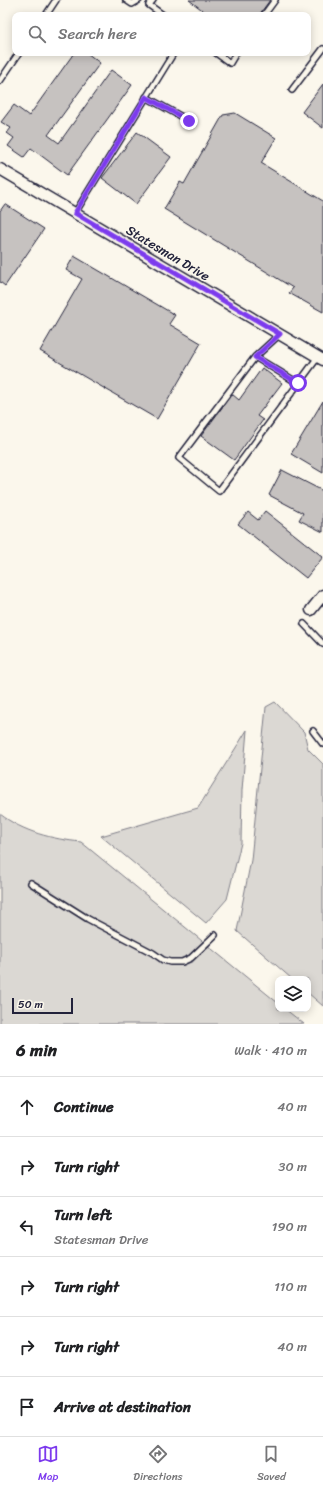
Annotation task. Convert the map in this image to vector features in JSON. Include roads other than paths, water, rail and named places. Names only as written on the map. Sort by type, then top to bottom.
[{"type":"street","name":"Statesman Drive","points":[[0,169],[320,359]]},
{"type":"street","points":[[311,610],[323,595]]},
{"type":"lane","points":[[48,12],[56,0]]},
{"type":"lane","points":[[126,0],[132,4],[139,0]]},
{"type":"lane","points":[[153,0],[149,6],[158,12]]},
{"type":"lane","points":[[266,12],[275,0]]},
{"type":"lane","points":[[292,90],[323,49]]},
{"type":"lane","points":[[0,81],[17,56]]},
{"type":"lane","points":[[75,213],[172,56]]},
{"type":"lane","points":[[221,56],[230,62],[234,56]]},
{"type":"lane","points":[[146,97],[189,121]]},
{"type":"lane","points":[[280,334],[255,357],[179,458],[219,491],[298,383],[320,359]]},
{"type":"lane","points":[[255,357],[298,383]]},
{"type":"lane","points":[[304,624],[323,644]]},
{"type":"lane","points":[[313,731],[323,744]]},
{"type":"lane","points":[[31,883],[88,919],[163,960],[170,962],[182,962],[191,958],[215,935]]}]
